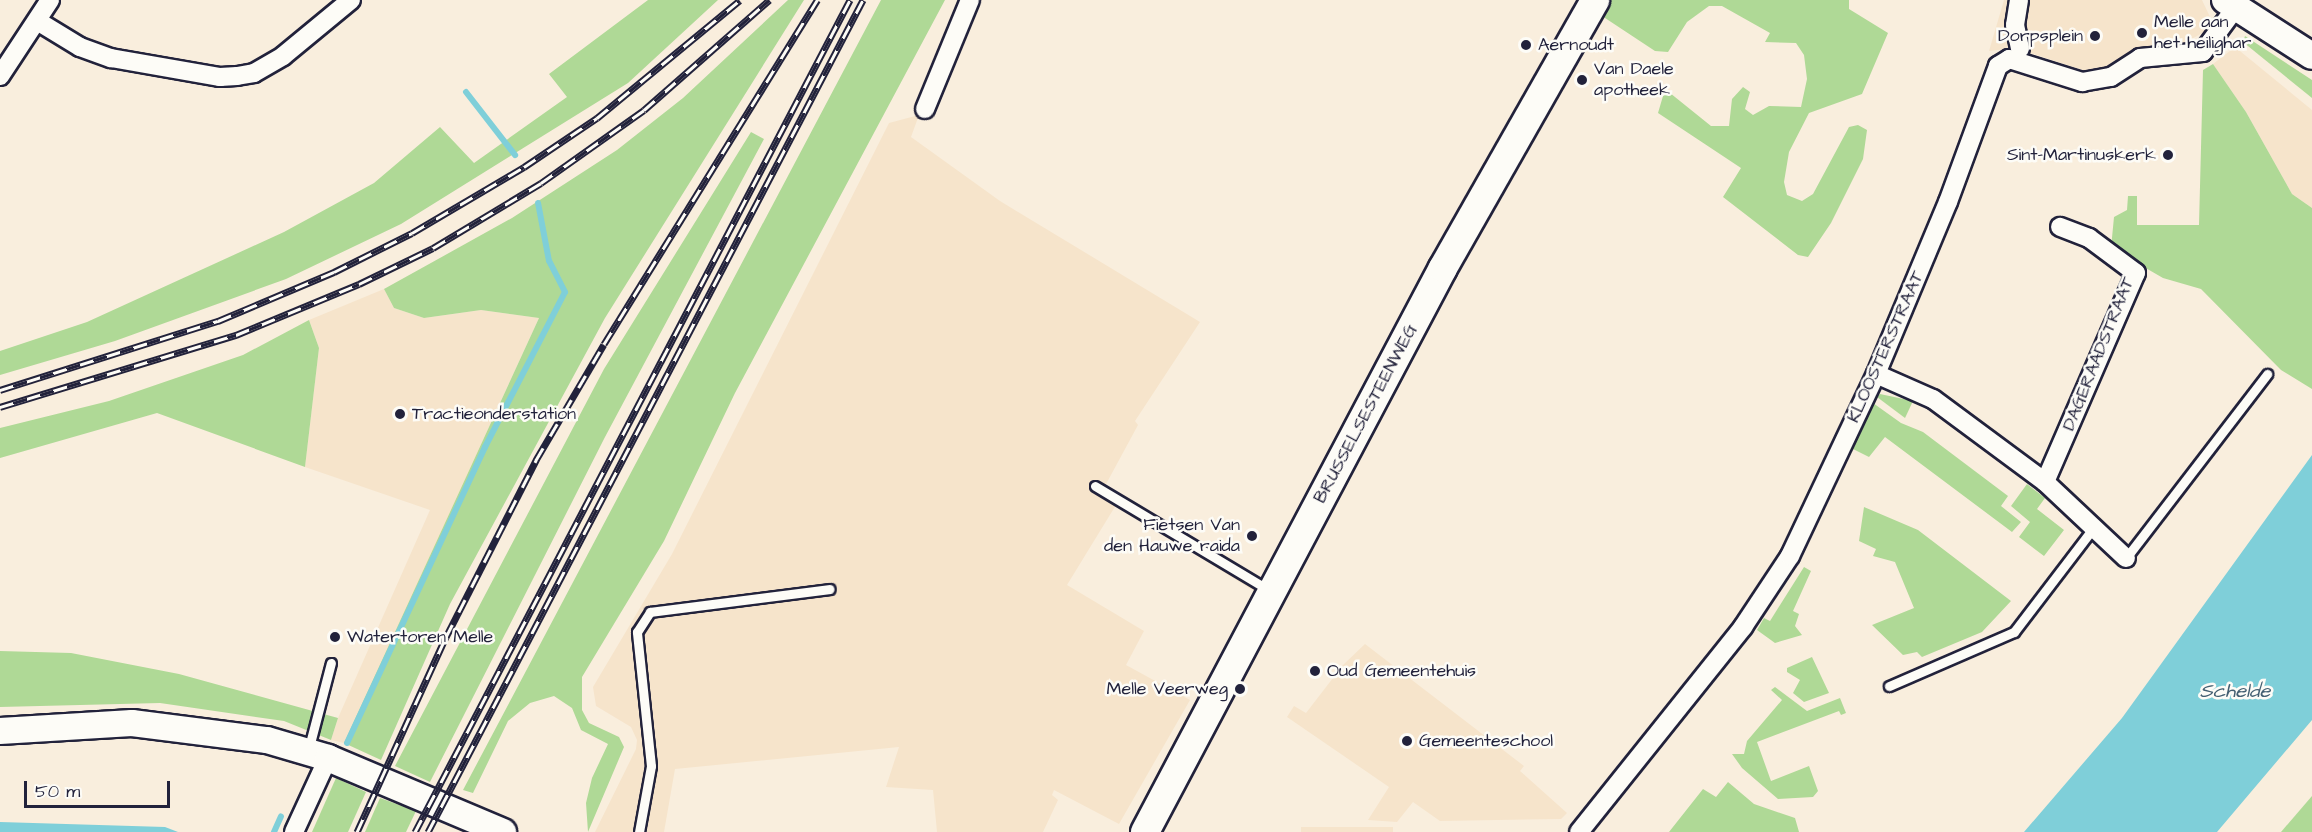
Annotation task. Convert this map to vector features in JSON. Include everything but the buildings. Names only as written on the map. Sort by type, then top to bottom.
[{"type":"main road","name":"BRUSSELSESTEENWEG","points":[[1145,832],[1443,268],[1554,65],[1577,34],[1594,0]]},
{"type":"main road","points":[[2230,3],[2312,56]]},
{"type":"main road","points":[[0,731],[132,723],[213,730],[318,754],[503,832]]},
{"type":"street","points":[[0,76],[39,22],[50,0]]},
{"type":"street","points":[[39,22],[80,47],[111,58],[220,77],[237,76],[254,73],[283,56],[351,0]]},
{"type":"street","points":[[925,109],[970,0]]},
{"type":"street","points":[[2019,0],[2014,25],[2020,48]]},
{"type":"street","name":"KLOOSTERSTRAAT","points":[[1579,832],[1743,627],[1790,556],[1876,374],[1948,202],[1998,66],[2008,59],[2082,82],[2111,77],[2140,58],[2203,52],[2220,31],[2230,3]]},
{"type":"street","name":"DAGERAADSTRAAT","points":[[2046,482],[2136,273],[2089,238],[2061,227]]},
{"type":"street","points":[[1876,374],[1933,399],[2046,482],[2126,558]]},
{"type":"street","points":[[294,832],[318,754]]},
{"type":"lane","points":[[2126,558],[2267,374]]},
{"type":"lane","points":[[1095,486],[1273,593]]},
{"type":"lane","points":[[1889,686],[2014,632],[2094,527]]},
{"type":"lane","points":[[639,832],[651,766],[638,632],[650,612],[830,589]]},
{"type":"lane","points":[[318,754],[331,663]]},
{"type":"shaded area","name":"Dorpsplein","points":[[2004,0],[2202,0],[2211,19],[2206,31],[2179,46],[2145,49],[2095,74],[2015,48],[1989,51]]},
{"type":"shaded area","points":[[2235,47],[2312,110],[2312,208],[2292,194],[2246,112],[2213,64]]},
{"type":"shaded area","points":[[919,115],[911,137],[1000,201],[1200,322],[1135,421],[1138,425],[1105,486],[1260,580],[1254,591],[1116,505],[1067,585],[1144,631],[1126,665],[1190,700],[1119,824],[1054,790],[1052,795],[1058,800],[1043,832],[937,832],[933,790],[886,787],[899,747],[675,769],[664,832],[595,832],[636,749],[637,740],[631,727],[596,706],[593,687],[672,554],[889,123]]},
{"type":"shaded area","points":[[384,289],[394,308],[424,318],[481,310],[539,318],[344,743],[331,740],[338,718],[430,510],[305,467],[319,348],[309,320]]},
{"type":"shaded area","name":"Gemeenteschool","points":[[1365,644],[1524,766],[1520,771],[1567,813],[1561,819],[1440,821],[1413,802],[1397,822],[1368,820],[1389,787],[1287,717],[1294,706],[1306,713],[1343,665]]},
{"type":"shaded area","points":[[1301,827],[1393,827],[1393,832],[1301,832]]},
{"type":"green space","points":[[648,0],[718,0],[628,83],[401,224],[286,279],[115,341],[0,375],[0,351],[87,322],[284,232],[374,183],[440,127],[474,163],[567,97],[549,74]]},
{"type":"green space","points":[[788,0],[804,0],[605,318],[450,604],[381,760],[344,743],[539,318],[481,310],[424,318],[394,308],[384,289],[512,218],[617,150],[683,98]]},
{"type":"green space","points":[[881,0],[945,0],[735,393],[664,541],[582,677],[582,710],[589,723],[619,737],[624,747],[588,832],[586,803],[592,778],[608,744],[581,730],[572,708],[554,696],[530,703],[508,721],[473,793],[463,790]]},
{"type":"green space","points":[[1610,0],[1849,0],[1849,9],[1888,33],[1862,94],[1809,113],[1789,152],[1784,182],[1787,195],[1802,201],[1813,194],[1849,127],[1858,125],[1867,130],[1863,159],[1831,223],[1808,257],[1798,255],[1723,197],[1741,168],[1658,113],[1663,96],[1670,93],[1711,126],[1729,126],[1732,99],[1743,87],[1750,92],[1745,109],[1753,115],[1769,106],[1801,107],[1807,79],[1804,55],[1796,43],[1765,42],[1770,33],[1722,6],[1709,6],[1687,22],[1668,52],[1655,51],[1602,16]]},
{"type":"green space","points":[[2245,36],[2312,80],[2312,98],[2243,42]]},
{"type":"green space","points":[[2213,64],[2246,112],[2292,194],[2312,208],[2312,389],[2281,370],[2201,289],[2163,278],[2111,248],[2114,217],[2127,210],[2128,196],[2137,196],[2137,225],[2199,225],[2203,70]]},
{"type":"green space","points":[[751,132],[764,139],[605,437],[430,782],[395,766],[604,369]]},
{"type":"green space","points":[[309,320],[319,348],[305,467],[157,413],[0,458],[0,428],[109,401],[243,355]]},
{"type":"green space","points":[[1880,394],[1913,401],[1905,418],[1877,397]]},
{"type":"green space","points":[[1873,403],[1901,423],[1923,432],[2008,496],[2001,506],[2021,522],[2012,532],[1885,437],[1869,457],[1853,449]]},
{"type":"green space","points":[[2027,484],[2045,498],[2037,509],[2064,530],[2044,556],[2019,537],[2030,522],[2011,506]]},
{"type":"green space","points":[[1864,507],[1918,530],[2011,601],[1982,632],[1922,657],[1917,652],[1903,655],[1872,625],[1914,608],[1895,562],[1873,556],[1876,549],[1859,541]]},
{"type":"green space","points":[[1804,567],[1811,571],[1793,611],[1799,614],[1795,626],[1802,635],[1775,643],[1757,630],[1764,618],[1770,621]]},
{"type":"green space","points":[[0,651],[71,653],[179,674],[338,718],[331,740],[284,721],[160,703],[0,707]]},
{"type":"green space","points":[[1812,657],[1829,693],[1804,702],[1793,693],[1800,680],[1787,672],[1787,668]]},
{"type":"green space","points":[[1775,687],[1807,711],[1840,698],[1846,713],[1841,715],[1839,711],[1757,742],[1771,781],[1809,766],[1818,791],[1813,797],[1778,799],[1742,768],[1732,754],[1744,754],[1747,741],[1782,700],[1771,690]]},
{"type":"green space","points":[[336,778],[366,792],[348,832],[312,832]]},
{"type":"green space","points":[[1728,782],[1754,804],[1795,818],[1799,832],[1669,832],[1703,789],[1716,797]]},
{"type":"green space","points":[[2312,796],[2312,832],[2281,832]]},
{"type":"green space","points":[[380,798],[416,811],[406,832],[365,832]]},
{"type":"water","name":"Schelde","points":[[2312,455],[2312,720],[2217,832],[2024,832],[2122,718]]},
{"type":"water","points":[[0,822],[165,827],[178,832],[0,832]]},
{"type":"waterway","points":[[466,92],[515,155]]},
{"type":"waterway","points":[[347,743],[485,447],[565,292],[549,261],[538,203]]},
{"type":"waterway","points":[[274,832],[281,816]]},
{"type":"railway","points":[[0,390],[218,321],[334,272],[412,233],[524,167],[597,118],[740,0]]},
{"type":"railway","points":[[0,407],[236,335],[359,284],[433,248],[541,183],[644,110],[769,0]]},
{"type":"railway","points":[[357,832],[446,637],[536,460],[604,344],[817,0]]},
{"type":"railway","points":[[415,832],[850,0]]},
{"type":"railway","points":[[428,832],[863,0]]},
{"type":"place","name":"Melle aan het heilighar","points":[[2142,33]]},
{"type":"place","name":"Dorpsplein","points":[[2095,36]]},
{"type":"place","name":"Aernoudt","points":[[1526,45]]},
{"type":"place","name":"Van Daele apotheek","points":[[1582,80]]},
{"type":"place","name":"Sint-Martinuskerk","points":[[2168,155]]},
{"type":"place","name":"Tractieonderstation","points":[[400,414]]},
{"type":"place","name":"Fietsen Van den Hauwe raida","points":[[1252,536]]},
{"type":"place","name":"Watertoren Melle","points":[[335,637]]},
{"type":"place","name":"Oud Gemeentehuis","points":[[1315,671]]},
{"type":"place","name":"Melle Veerweg","points":[[1240,689]]},
{"type":"place","name":"Gemeenteschool","points":[[1407,741]]}]
